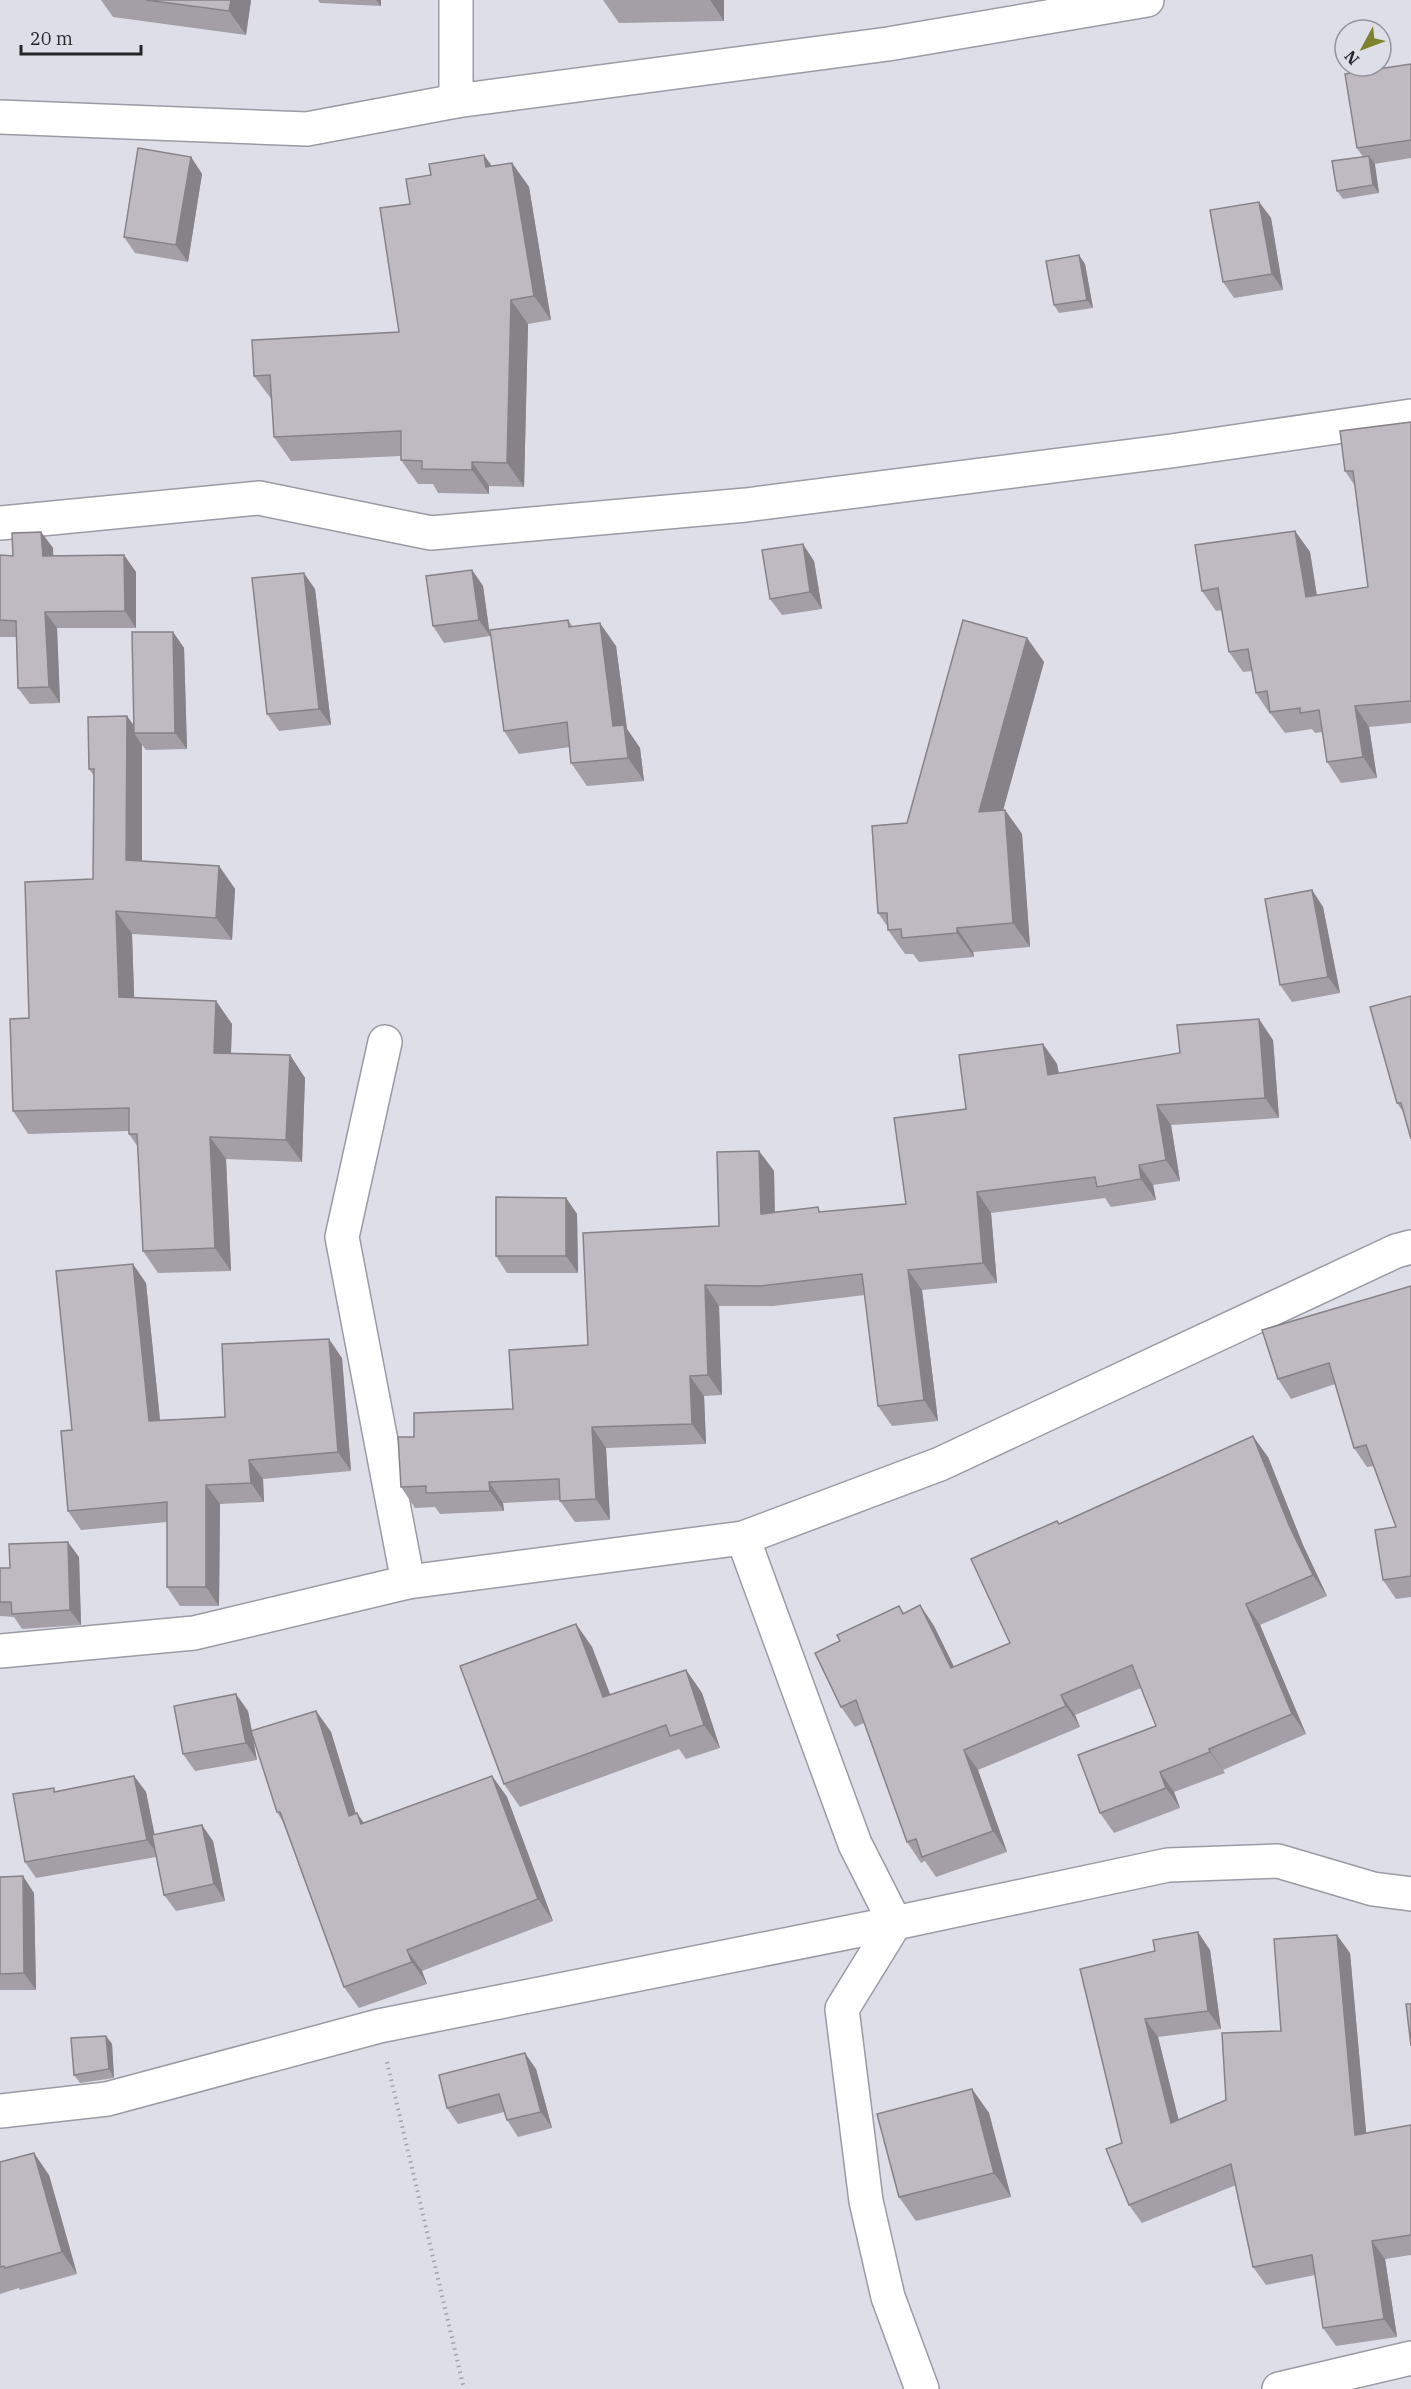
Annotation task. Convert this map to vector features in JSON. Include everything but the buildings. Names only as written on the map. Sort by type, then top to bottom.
[{"type":"street","points":[[456,0],[456,101]]},
{"type":"street","points":[[0,117],[307,129],[456,101],[888,44],[1147,0]]},
{"type":"street","points":[[0,523],[259,498],[431,533],[746,505],[1171,451],[1411,416]]},
{"type":"street","points":[[385,1042],[342,1237],[408,1582]]},
{"type":"street","points":[[0,1651],[194,1634],[408,1582],[743,1538],[940,1464],[1396,1251],[1411,1247]]},
{"type":"street","points":[[743,1538],[855,1844],[895,1923]]},
{"type":"street","points":[[0,2111],[107,2099],[379,2026],[895,1923],[1168,1865],[1278,1861],[1373,1889],[1411,1894]]},
{"type":"street","points":[[895,1923],[842,2009],[866,2201],[888,2296],[922,2389]]},
{"type":"street","points":[[1279,2389],[1405,2369]]},
{"type":"path","points":[[379,2026],[464,2389]]}]
